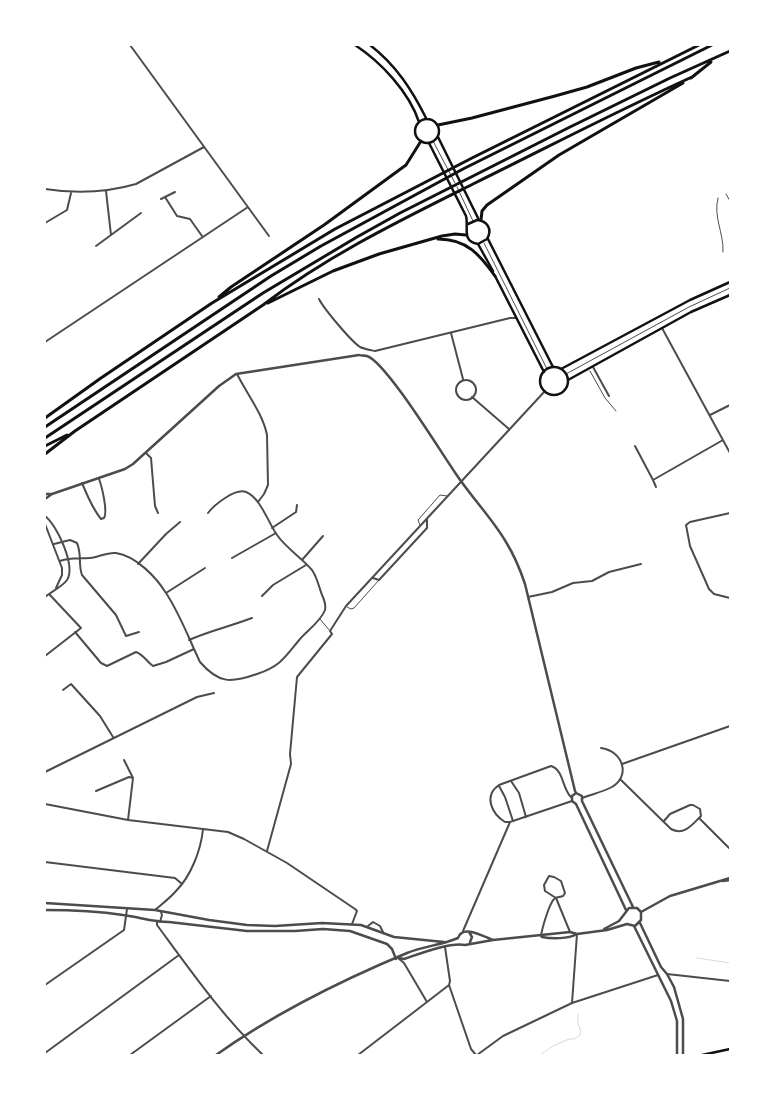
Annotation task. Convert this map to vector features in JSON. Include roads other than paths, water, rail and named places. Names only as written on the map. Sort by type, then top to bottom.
[{"type":"highway","points":[[45,418],[212,303],[335,230],[392,198],[699,45]]},
{"type":"highway","points":[[45,427],[271,276],[321,246],[463,169],[712,45]]},
{"type":"highway","points":[[45,438],[263,292],[400,213],[670,78],[730,51]]},
{"type":"highway","points":[[480,220],[482,211],[487,205],[559,155],[650,104],[692,77],[716,58]]},
{"type":"highway","points":[[438,125],[556,96],[587,87],[636,68],[667,60]]},
{"type":"highway","points":[[45,454],[75,431],[318,267],[404,219],[692,77]]},
{"type":"highway","points":[[212,303],[231,287],[324,226],[406,165],[421,141]]},
{"type":"highway","points":[[263,305],[334,271],[379,254],[455,234],[466,235]]},
{"type":"highway","points":[[435,239],[449,239],[472,249],[496,276]]},
{"type":"highway","points":[[45,446],[75,431]]},
{"type":"main road","points":[[355,45],[379,64],[397,85],[419,122]]},
{"type":"main road","points":[[370,45],[399,73],[426,118]]},
{"type":"main road","points":[[426,118],[433,120],[438,125],[440,131],[438,137],[429,143],[421,141],[416,136],[415,131],[419,122],[426,118]]},
{"type":"main road","points":[[438,137],[468,200],[480,220],[489,228],[490,231],[487,239],[478,244]]},
{"type":"main road","points":[[429,143],[466,216],[468,224],[466,235],[471,241],[478,244],[544,372]]},
{"type":"main road","points":[[468,224],[480,220]]},
{"type":"main road","points":[[487,239],[553,367]]},
{"type":"main road","points":[[561,369],[690,300],[730,282]]},
{"type":"main road","points":[[568,380],[697,309],[730,295]]},
{"type":"main road","points":[[553,367],[561,369],[566,374],[568,380],[567,386],[561,393],[552,394],[545,391],[541,383],[544,372],[553,367]]},
{"type":"main road","points":[[702,1055],[730,1049]]},
{"type":"street","points":[[130,45],[269,236]]},
{"type":"street","points":[[433,142],[473,221]]},
{"type":"street","points":[[45,189],[71,193],[106,192],[136,184],[205,147]]},
{"type":"street","points":[[106,192],[111,235]]},
{"type":"street","points":[[160,199],[175,192]]},
{"type":"street","points":[[45,223],[67,210],[71,193]]},
{"type":"street","points":[[726,194],[730,202]]},
{"type":"street","points":[[165,197],[177,216],[190,219],[202,236]]},
{"type":"street","points":[[718,198],[715,210],[723,252]]},
{"type":"street","points":[[45,342],[248,207]]},
{"type":"street","points":[[96,246],[141,212]]},
{"type":"street","points":[[484,242],[547,369]]},
{"type":"street","points":[[566,374],[689,307],[730,288]]},
{"type":"street","points":[[319,299],[357,344],[375,351],[516,318]]},
{"type":"street","points":[[662,328],[730,453]]},
{"type":"street","points":[[452,333],[463,380]]},
{"type":"street","points":[[45,499],[52,494],[125,470],[236,374],[352,356],[367,356],[383,370],[400,391],[461,482],[506,542],[520,571],[576,793],[580,794],[633,908]]},
{"type":"street","points":[[593,366],[608,396]]},
{"type":"street","points":[[590,371],[605,398],[616,411]]},
{"type":"street","points":[[236,374],[266,429],[268,485],[258,502]]},
{"type":"street","points":[[463,380],[469,380],[474,386],[475,392],[472,397],[464,399],[457,394],[457,385],[463,380]]},
{"type":"street","points":[[330,631],[346,606],[545,391]]},
{"type":"street","points":[[472,397],[509,430]]},
{"type":"street","points":[[710,415],[730,405]]},
{"type":"street","points":[[653,480],[723,440]]},
{"type":"street","points":[[635,446],[656,487]]},
{"type":"street","points":[[146,452],[151,458],[155,506],[158,513]]},
{"type":"street","points":[[82,484],[89,503],[94,507],[101,519],[104,518],[106,512],[105,502],[102,498],[102,486],[99,478]]},
{"type":"street","points":[[60,561],[68,558],[90,558],[116,553],[126,556],[138,564],[166,593],[200,662],[208,671],[218,678],[225,680],[240,680],[276,667],[319,618],[325,609],[325,602],[313,572],[287,548],[272,528],[258,502],[247,492],[235,493],[214,506],[208,513]]},
{"type":"street","points":[[45,494],[52,494]]},
{"type":"street","points":[[420,526],[418,520],[440,495],[448,496]]},
{"type":"street","points":[[272,528],[296,512],[297,504]]},
{"type":"street","points":[[730,513],[687,523],[686,530],[690,546],[709,589],[714,594],[730,598]]},
{"type":"street","points":[[45,516],[55,526],[70,568],[70,575],[67,581],[45,597]]},
{"type":"street","points":[[346,606],[351,609],[354,608],[427,528],[427,519]]},
{"type":"street","points":[[138,564],[180,522]]},
{"type":"street","points":[[45,524],[62,568],[62,575],[56,588]]},
{"type":"street","points":[[232,558],[276,534]]},
{"type":"street","points":[[302,560],[324,536]]},
{"type":"street","points":[[54,544],[70,540],[75,541],[81,557],[80,572],[82,575],[116,615],[126,636],[139,632]]},
{"type":"street","points":[[528,597],[552,592],[573,583],[595,580],[609,572],[641,564]]},
{"type":"street","points":[[262,596],[273,585],[306,565]]},
{"type":"street","points":[[166,593],[205,568]]},
{"type":"street","points":[[373,578],[379,580]]},
{"type":"street","points":[[45,656],[80,628],[49,594]]},
{"type":"street","points":[[189,640],[252,618]]},
{"type":"street","points":[[267,851],[291,769],[290,754],[297,676],[332,634],[319,618]]},
{"type":"street","points":[[75,632],[101,663],[106,666],[136,652],[142,654],[147,662],[153,666],[194,649]]},
{"type":"street","points":[[63,690],[71,684],[100,716],[113,737]]},
{"type":"street","points":[[45,772],[197,696],[214,694]]},
{"type":"street","points":[[622,764],[730,726]]},
{"type":"street","points":[[576,804],[582,799],[613,786],[620,779],[622,764],[615,753],[601,748]]},
{"type":"street","points":[[124,760],[133,778],[128,820]]},
{"type":"street","points":[[576,793],[572,799],[526,817],[505,822],[499,818],[492,807],[490,797],[492,791],[499,785],[554,767],[559,771],[567,792],[572,799],[576,804],[626,910],[624,917],[627,924]]},
{"type":"street","points":[[96,791],[129,777],[133,778]]},
{"type":"street","points":[[620,779],[671,829],[679,832],[688,829],[701,816],[700,809],[690,805],[670,814],[664,821]]},
{"type":"street","points":[[511,781],[519,793],[526,817]]},
{"type":"street","points":[[216,1055],[243,1036],[303,1001],[358,974],[414,950],[458,938],[465,931],[511,821],[508,805],[499,785]]},
{"type":"street","points":[[45,804],[128,820],[228,832],[294,867],[357,911],[350,931]]},
{"type":"street","points":[[699,818],[730,849]]},
{"type":"street","points":[[155,910],[171,897],[182,884],[193,865],[204,829]]},
{"type":"street","points":[[45,862],[175,878],[182,884]]},
{"type":"street","points":[[541,936],[542,926],[556,898],[563,896],[565,893],[561,881],[549,876],[544,885],[545,890],[556,898],[570,932]]},
{"type":"street","points":[[641,912],[670,896],[686,890],[730,879]]},
{"type":"street","points":[[45,903],[155,910],[247,925],[352,924],[368,926],[394,937],[444,942]]},
{"type":"street","points":[[86,905],[86,911]]},
{"type":"street","points":[[45,985],[124,930],[127,908]]},
{"type":"street","points":[[626,910],[633,908],[641,912],[640,923],[661,967],[674,987],[683,1019],[683,1055]]},
{"type":"street","points":[[45,910],[86,911],[126,915],[158,922],[247,931],[323,929],[350,931],[386,944],[392,949],[397,958],[404,963],[427,1002]]},
{"type":"street","points":[[161,912],[162,915],[156,926],[243,1036],[263,1055]]},
{"type":"street","points":[[604,930],[624,917]]},
{"type":"street","points":[[368,926],[373,922],[380,926],[383,932]]},
{"type":"street","points":[[541,936],[549,938],[573,936],[613,929],[627,924],[633,926],[640,923]]},
{"type":"street","points":[[247,925],[247,931]]},
{"type":"street","points":[[633,926],[667,990],[677,1022],[677,1055]]},
{"type":"street","points":[[465,931],[493,940]]},
{"type":"street","points":[[465,931],[472,937],[470,943]]},
{"type":"street","points":[[397,958],[462,944],[570,932],[577,934]]},
{"type":"street","points":[[572,1003],[577,934]]},
{"type":"street","points":[[458,938],[462,944]]},
{"type":"street","points":[[445,947],[449,985],[471,1049],[477,1055],[503,1036],[572,1003],[658,975]]},
{"type":"street","points":[[45,1053],[179,955]]},
{"type":"street","points":[[667,974],[730,981]]},
{"type":"street","points":[[358,1055],[449,985]]},
{"type":"street","points":[[667,990],[674,987]]},
{"type":"street","points":[[130,1055],[211,996]]},
{"type":"waterway","points":[[697,958],[730,963]]},
{"type":"waterway","points":[[540,1055],[553,1046],[580,1035],[578,1014]]}]
